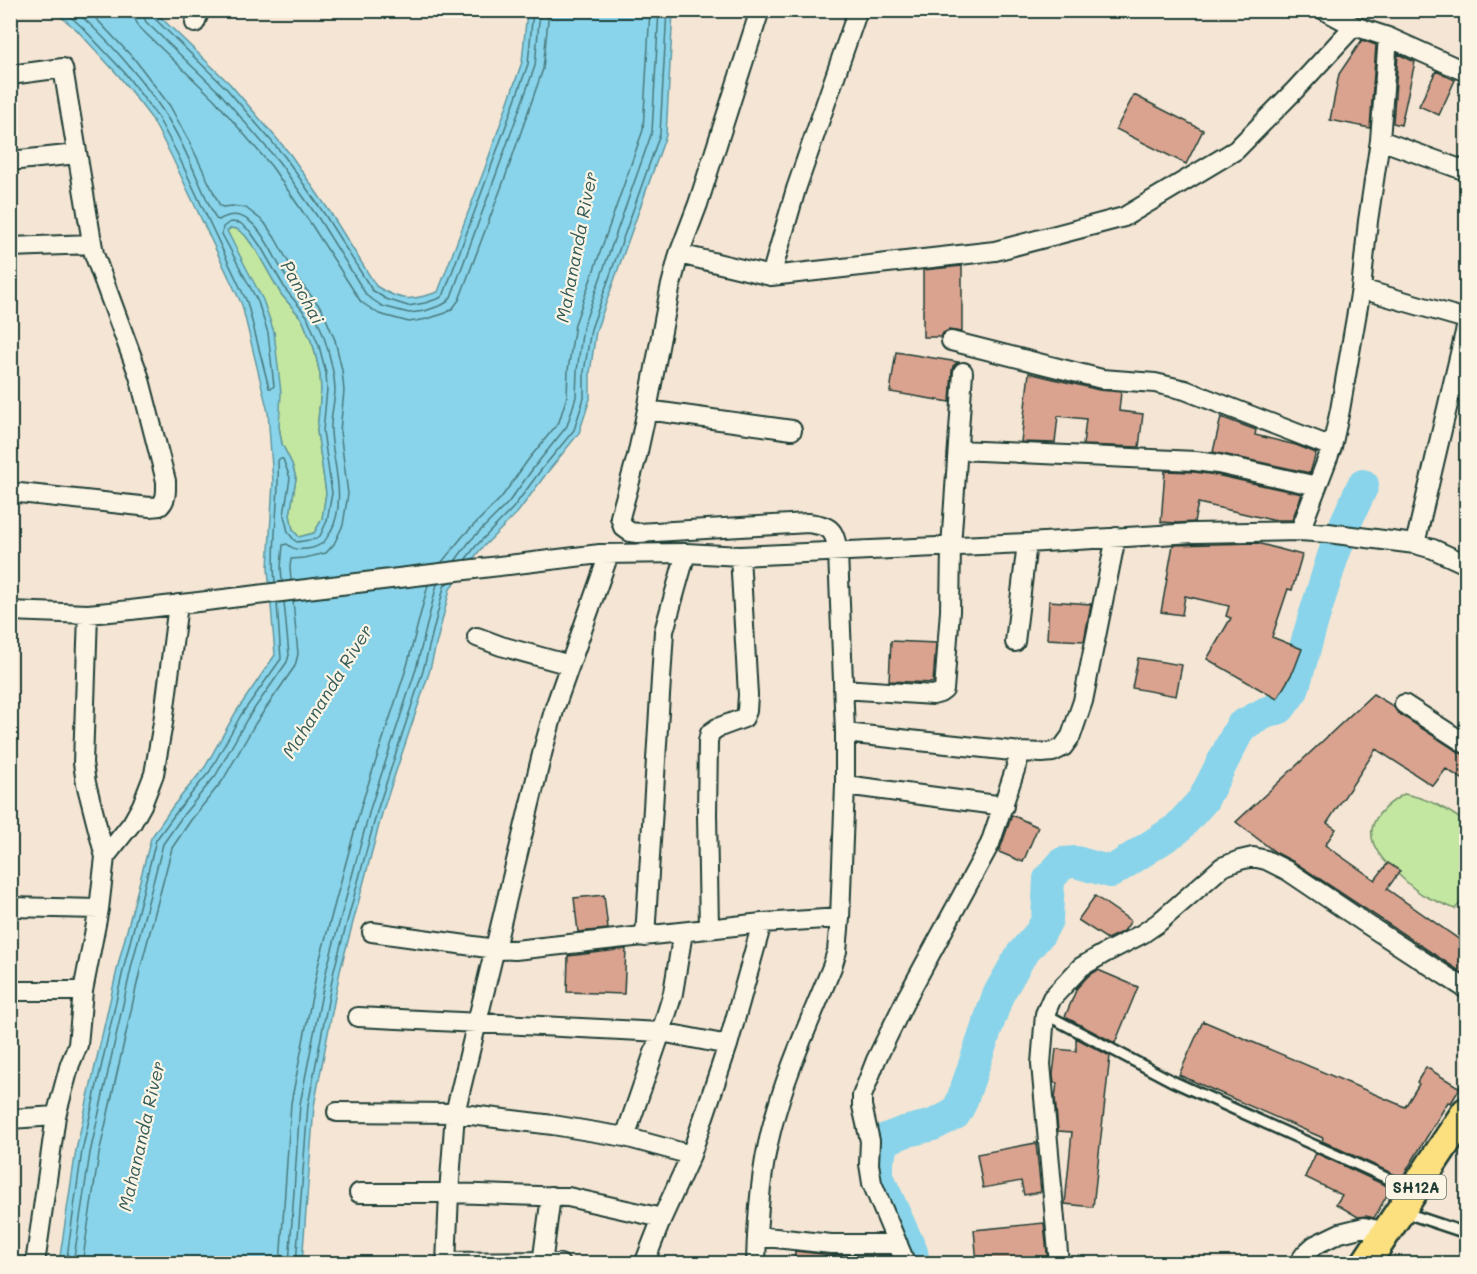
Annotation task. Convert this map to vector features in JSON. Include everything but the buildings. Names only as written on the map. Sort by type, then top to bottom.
[{"type":"main road","name":"SH12A","points":[[1385,1263],[1415,1203],[1467,1112]]},
{"type":"main road","name":"SH12A","points":[[1365,1263],[1387,1232],[1415,1203],[1467,1140]]},
{"type":"street","points":[[756,1263],[760,1193],[771,1132],[787,1076],[837,951],[845,785],[838,552],[832,531],[822,525],[808,523],[638,533],[630,532],[623,527],[620,517],[637,456],[679,254],[706,182],[760,10]]},
{"type":"street","points":[[771,276],[796,189],[858,10]]},
{"type":"street","points":[[1324,10],[1354,26],[1388,37],[1467,72]]},
{"type":"street","points":[[679,254],[771,276],[995,251],[1124,217],[1236,150],[1354,26]]},
{"type":"street","points":[[1300,531],[1332,447],[1340,410],[1361,290],[1380,140],[1388,37]]},
{"type":"street","points":[[10,75],[63,68],[94,254],[139,376],[166,481],[166,496],[160,506],[150,507],[10,492]]},
{"type":"street","points":[[1380,140],[1467,171]]},
{"type":"street","points":[[10,161],[77,154]]},
{"type":"street","points":[[10,247],[92,244]]},
{"type":"street","points":[[1361,290],[1467,319]]},
{"type":"street","points":[[1415,544],[1467,328]]},
{"type":"street","points":[[951,341],[1102,379],[1155,383],[1185,390],[1332,447]]},
{"type":"street","points":[[843,689],[933,695],[944,690],[963,372]]},
{"type":"street","points":[[647,410],[792,430]]},
{"type":"street","points":[[958,450],[1195,461],[1317,486]]},
{"type":"street","points":[[10,611],[88,614],[601,555],[740,556],[1193,533],[1300,531],[1329,533],[1415,544],[1467,564]]},
{"type":"street","points":[[845,733],[1022,752],[1053,752],[1062,747],[1071,736],[1083,701],[1116,537]]},
{"type":"street","points":[[1015,642],[1028,543]]},
{"type":"street","points":[[645,937],[664,631],[686,554]]},
{"type":"street","points":[[560,1263],[446,1263],[449,1193],[455,1113],[543,750],[601,555]]},
{"type":"street","points":[[709,928],[708,741],[710,733],[744,718],[747,711],[740,556]]},
{"type":"street","points":[[105,857],[132,823],[154,774],[178,604]]},
{"type":"street","points":[[35,1263],[56,1116],[70,1064],[78,1045],[83,991],[99,909],[105,857],[83,763],[88,614]]},
{"type":"street","points":[[477,637],[570,665]]},
{"type":"street","points":[[1404,704],[1467,744]]},
{"type":"street","points":[[906,1263],[872,1183],[869,1164],[870,1141],[862,1096],[876,1060],[907,998],[990,844],[1022,752]]},
{"type":"street","points":[[845,785],[1004,806]]},
{"type":"street","points":[[1059,1263],[1041,1064],[1045,1014],[1052,998],[1081,967],[1158,923],[1222,867],[1253,857],[1266,860],[1288,871],[1467,989]]},
{"type":"street","points":[[10,907],[99,909]]},
{"type":"street","points":[[372,932],[514,950],[709,928],[840,918]]},
{"type":"street","points":[[644,1263],[691,1155],[728,1045],[762,923]]},
{"type":"street","points":[[625,1137],[673,993],[684,932]]},
{"type":"street","points":[[10,991],[83,991]]},
{"type":"street","points":[[358,1017],[661,1032],[728,1045]]},
{"type":"street","points":[[337,1112],[455,1113],[553,1125],[625,1137],[691,1155]]},
{"type":"street","points":[[10,1119],[56,1116]]},
{"type":"street","points":[[359,1193],[568,1197],[662,1218]]},
{"type":"street","points":[[542,1262],[551,1196]]},
{"type":"street","points":[[1298,1263],[1315,1245],[1340,1233],[1364,1227],[1387,1232]]},
{"type":"street","points":[[757,1236],[831,1244],[898,1244]]},
{"type":"lane","points":[[1045,1014],[1172,1081],[1415,1203],[1467,1233]]},
{"type":"green space","points":[[231,228],[245,235],[281,294],[302,319],[314,348],[320,374],[321,390],[317,431],[326,493],[322,519],[314,533],[299,537],[293,530],[290,515],[296,478],[282,444],[279,427],[274,332],[227,231]]},
{"type":"green space","points":[[1404,794],[1437,805],[1466,823],[1466,896],[1455,909],[1415,890],[1388,865],[1373,843],[1374,823],[1380,813]]},
{"type":"water","points":[[54,11],[154,11],[230,84],[290,154],[330,212],[376,286],[392,295],[413,298],[438,292],[522,62],[527,11],[673,11],[666,135],[596,331],[590,373],[590,399],[579,433],[518,512],[480,550],[450,589],[429,673],[383,810],[340,971],[314,1106],[302,1263],[59,1263],[76,1150],[119,961],[151,838],[173,806],[205,767],[236,712],[275,655],[268,568],[273,482],[268,412],[242,305],[152,119],[119,76],[77,30]],"holes":[[[231,228],[245,235],[256,250],[281,294],[302,319],[314,348],[320,374],[321,390],[317,431],[326,493],[322,519],[314,533],[299,537],[293,530],[290,515],[296,478],[282,444],[279,427],[281,393],[274,332],[263,300],[227,231]]]},
{"type":"waterway","points":[[914,1264],[912,1252],[878,1177],[878,1159],[886,1139],[933,1125],[955,1114],[961,1103],[998,995],[1021,955],[1040,933],[1047,920],[1049,879],[1063,863],[1076,862],[1111,872],[1177,829],[1203,800],[1241,726],[1280,708],[1293,690],[1333,556],[1363,485]]},
{"type":"water label","name":"Mahananda River","points":[[576,247]]},
{"type":"water label","name":"Panchai","points":[[303,292]]},
{"type":"water label","name":"Mahananda River","points":[[327,691]]},
{"type":"water label","name":"Mahananda River","points":[[141,1136]]}]
